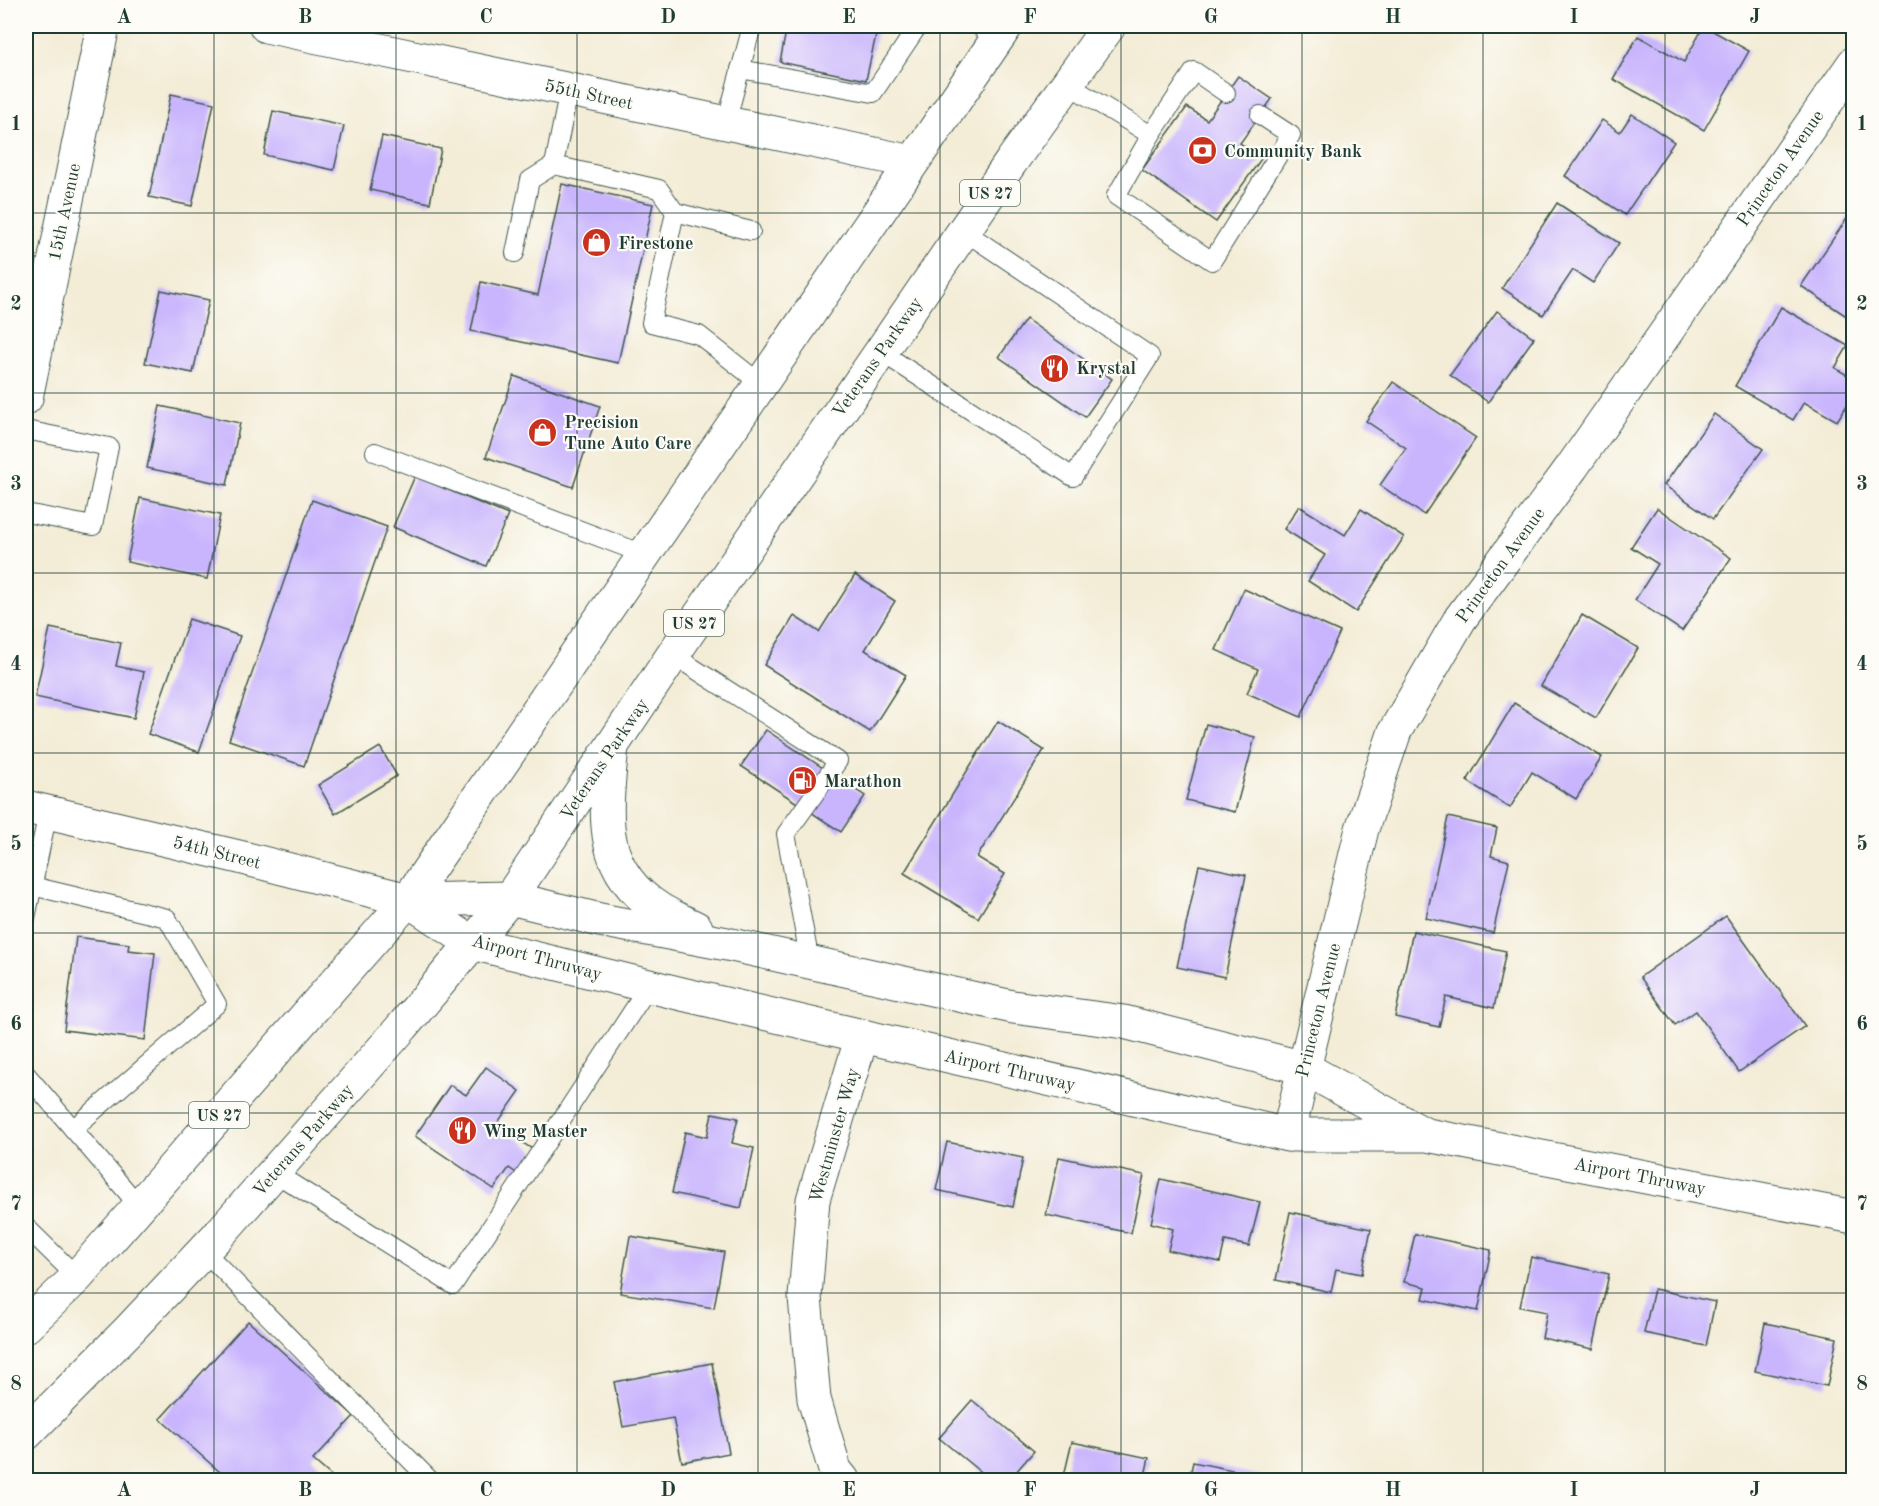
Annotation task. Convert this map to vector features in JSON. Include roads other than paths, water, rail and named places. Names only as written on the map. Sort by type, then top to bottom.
[{"type":"main road","name":"15th Avenue","points":[[26,398],[104,26]]},
{"type":"main road","name":"55th Street","points":[[266,26],[912,162]]},
{"type":"main road","name":"Veterans Parkway","points":[[26,1434],[130,1329],[275,1173],[510,898],[673,655],[964,231],[1109,26]]},
{"type":"main road","name":"US 27","points":[[26,1326],[77,1277],[408,900],[646,555],[912,162],[994,30]]},
{"type":"main road","name":"Princeton Avenue","points":[[1288,1135],[1362,829],[1395,731],[1460,619],[1572,467],[1854,63]]},
{"type":"main road","points":[[612,746],[606,822],[616,861],[627,880],[642,896],[660,909],[727,944]]},
{"type":"main road","name":"54th Street","points":[[37,810],[239,857],[408,900]]},
{"type":"main road","name":"Airport Thruway","points":[[408,900],[510,898],[600,921],[727,944],[1013,1007],[1124,1022],[1304,1068],[1427,1135]]},
{"type":"main road","name":"Airport Thruway","points":[[408,900],[472,943],[1288,1135],[1427,1135],[1854,1217]]},
{"type":"main road","name":"Westminster Way","points":[[843,1480],[835,1470],[814,1399],[805,1297],[813,1200],[862,1036]]},
{"type":"lane","points":[[726,123],[752,26]]},
{"type":"lane","points":[[740,69],[873,93],[918,26]]},
{"type":"lane","points":[[1226,93],[1194,71],[1151,135],[1116,196],[1212,261],[1290,135],[1260,115]]},
{"type":"lane","points":[[1067,84],[1151,135]]},
{"type":"lane","points":[[554,165],[569,90]]},
{"type":"lane","points":[[515,253],[530,180],[554,165],[659,189],[675,212],[751,231]]},
{"type":"lane","points":[[675,212],[651,323],[699,335],[761,384]]},
{"type":"lane","points":[[881,352],[1073,477],[1150,356],[964,231]]},
{"type":"lane","points":[[26,430],[109,447],[93,526],[26,513]]},
{"type":"lane","points":[[375,452],[646,555]]},
{"type":"lane","points":[[673,655],[838,761],[786,834],[810,962]]},
{"type":"lane","points":[[26,918],[32,886],[37,810]]},
{"type":"lane","points":[[32,886],[167,918],[217,1004],[73,1129]]},
{"type":"lane","points":[[275,1173],[453,1285],[649,986]]},
{"type":"lane","points":[[26,1074],[139,1206]]},
{"type":"lane","points":[[26,1227],[77,1277]]},
{"type":"lane","points":[[204,1251],[430,1480]]},
{"type":"place","name":"Community Bank","points":[[1203,151]]},
{"type":"place","name":"Firestone","points":[[597,243]]},
{"type":"place","name":"Krystal","points":[[1055,368]]},
{"type":"place","name":"Precision Tune Auto Care","points":[[543,432]]},
{"type":"place","name":"Marathon","points":[[803,781]]},
{"type":"place","name":"Wing Master","points":[[462,1131]]}]
